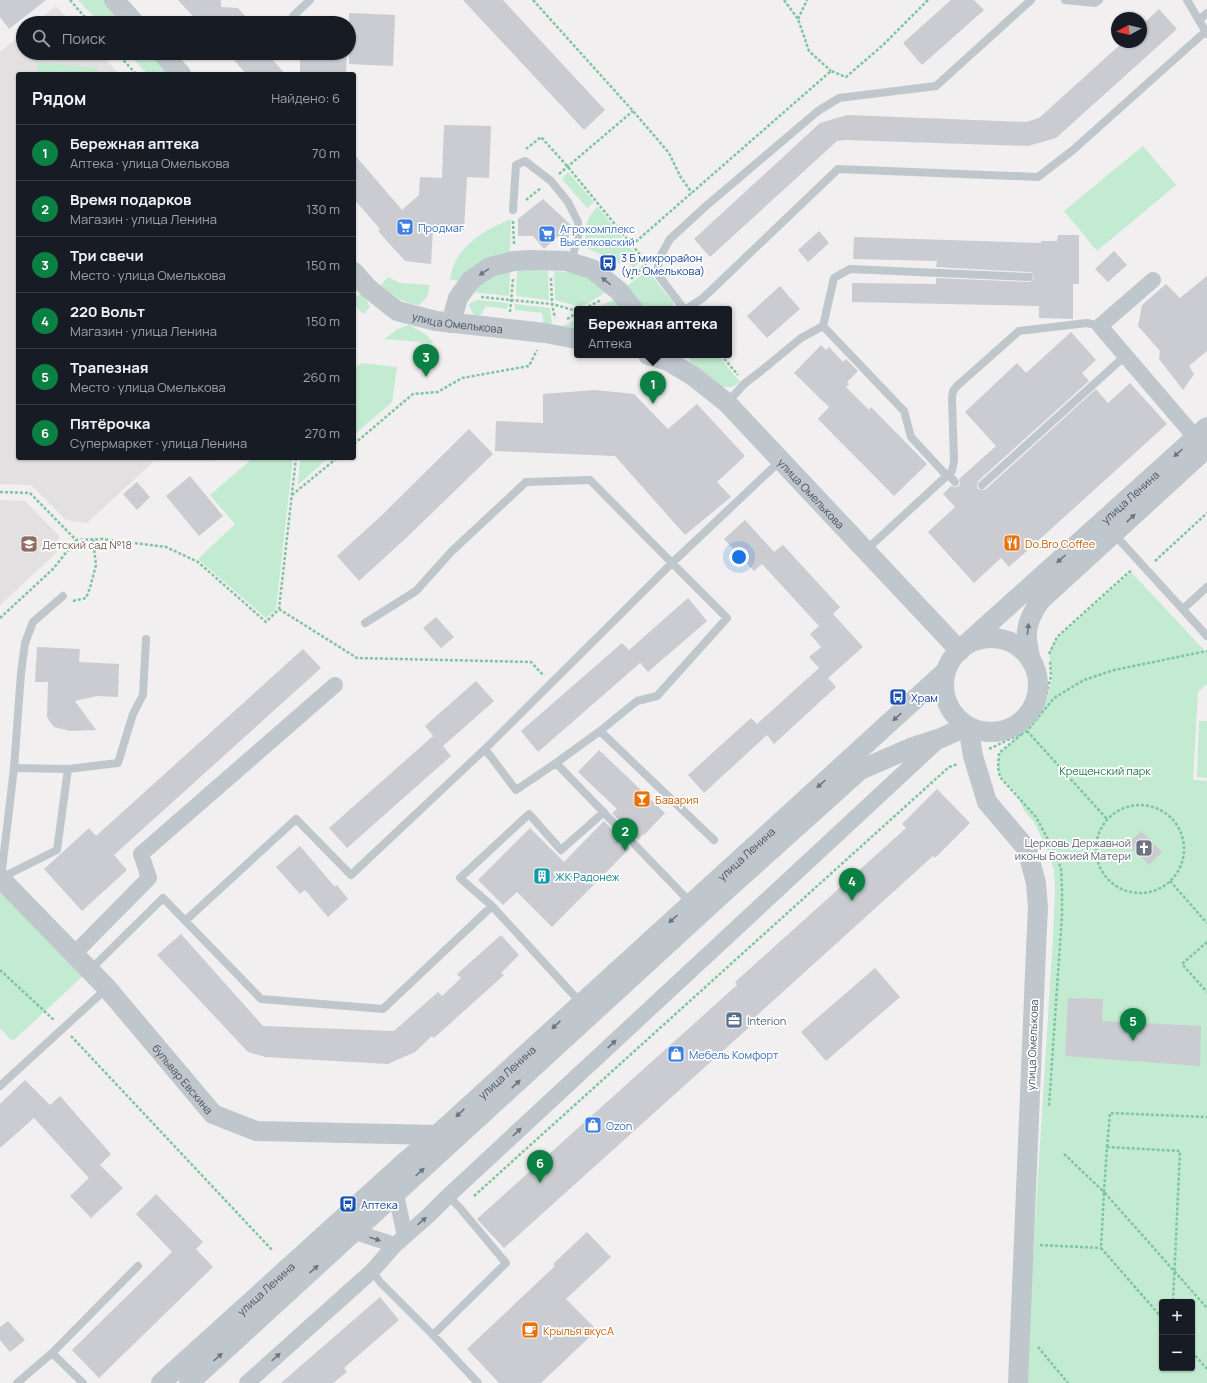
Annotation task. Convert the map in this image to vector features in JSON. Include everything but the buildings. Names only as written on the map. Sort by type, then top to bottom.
[{"type":"street","points":[[169,60],[180,72]]},
{"type":"street","points":[[451,322],[458,298],[471,280],[490,267],[524,260],[550,260],[570,263],[592,269],[619,291],[630,306]]},
{"type":"street","name":"улица Омелькова","points":[[356,274],[368,288],[397,311],[436,321],[551,329],[574,338]]},
{"type":"street","points":[[1153,280],[1100,326],[1125,356],[1203,437]]},
{"type":"street","name":"улица Омелькова","points":[[662,358],[693,376],[727,403],[962,649]]},
{"type":"street","name":"улица Ленина","points":[[1031,660],[1027,644],[1027,628],[1031,614],[1040,601],[1114,534],[1203,437]]},
{"type":"street","name":"улица Ленина","points":[[962,649],[1203,437]]},
{"type":"street","points":[[855,764],[946,671],[953,657],[962,649],[978,640],[993,638],[1008,641],[1021,649],[1031,660],[1037,674],[1038,689],[1034,704],[1026,717],[1014,726],[999,732],[983,731],[968,726],[955,716],[947,702],[944,687],[946,671]]},
{"type":"street","points":[[74,953],[149,878],[141,854],[335,685]]},
{"type":"street","points":[[855,764],[906,750],[941,738],[968,726]]},
{"type":"street","name":"улица Омелькова","points":[[968,726],[973,756],[987,802],[1027,849],[1036,883],[1038,908],[1018,1383]]},
{"type":"street","points":[[246,1383],[372,1271],[400,1240],[429,1215],[941,738]]},
{"type":"street","name":"улица Ленина","points":[[161,1383],[407,1160],[437,1135],[691,903],[855,764]]},
{"type":"street","name":"улица Ленина","points":[[189,1383],[396,1195],[729,888],[855,764]]},
{"type":"street","name":"бульвар Евскина","points":[[0,878],[107,988],[213,1114],[256,1131],[437,1135]]},
{"type":"street","points":[[396,1195],[400,1240]]},
{"type":"street","points":[[354,1232],[400,1240]]},
{"type":"lane","points":[[293,16],[310,0]]},
{"type":"lane","points":[[683,306],[659,276],[658,266],[660,257],[670,239],[706,206],[818,111],[839,98],[936,86],[1031,0]]},
{"type":"lane","points":[[1066,0],[1095,3],[1099,0]]},
{"type":"lane","points":[[690,306],[703,298],[838,169],[1038,177],[1073,150],[1206,33],[1187,0]]},
{"type":"lane","points":[[1199,20],[1207,13]]},
{"type":"lane","points":[[513,210],[516,165],[525,161],[551,181],[568,202],[578,222],[578,237],[570,263]]},
{"type":"lane","points":[[727,403],[744,384],[801,338],[823,326],[834,278],[850,269],[1029,277]]},
{"type":"lane","points":[[866,550],[948,476],[954,466],[952,398],[953,391],[957,386],[1019,331],[1087,323],[1100,326]]},
{"type":"lane","points":[[823,326],[904,410],[911,437],[948,476],[956,482]]},
{"type":"lane","points":[[982,486],[1125,356]]},
{"type":"lane","points":[[185,921],[296,819],[351,875],[485,749],[672,563],[781,460]]},
{"type":"lane","points":[[365,623],[416,591],[452,551],[526,482],[590,480],[727,618],[657,696],[637,701],[600,731],[516,790],[485,749]]},
{"type":"lane","points":[[1114,534],[1206,633]]},
{"type":"lane","points":[[1183,609],[1207,587]]},
{"type":"lane","points":[[0,878],[14,768],[21,673],[25,643],[32,622],[60,597]]},
{"type":"lane","points":[[14,768],[68,769],[118,763],[133,714],[143,695],[146,639]]},
{"type":"lane","points":[[600,731],[714,840]]},
{"type":"lane","points":[[556,763],[691,903]]},
{"type":"lane","points":[[0,878],[57,850],[68,769]]},
{"type":"lane","points":[[581,1002],[492,906],[460,878],[529,814],[561,850],[604,812]]},
{"type":"lane","points":[[90,970],[163,898],[261,999],[383,1009],[492,906]]},
{"type":"lane","points":[[0,1086],[107,988]]},
{"type":"lane","points":[[433,1335],[506,1263],[460,1208],[448,1196]]},
{"type":"lane","points":[[17,1383],[52,1353],[138,1266]]},
{"type":"lane","points":[[372,1271],[380,1282],[478,1383]]},
{"type":"lane","points":[[52,1353],[83,1383]]},
{"type":"path","points":[[70,0],[84,16]]},
{"type":"path","points":[[534,0],[670,153],[680,176],[692,193]]},
{"type":"path","points":[[784,0],[798,19],[809,51],[831,71],[846,77],[883,45],[928,0]]},
{"type":"path","points":[[798,19],[806,0]]},
{"type":"path","points":[[123,60],[134,72]]},
{"type":"path","points":[[632,246],[831,71]]},
{"type":"path","points":[[513,210],[568,167],[633,111]]},
{"type":"path","points":[[542,137],[632,246],[659,276]]},
{"type":"path","points":[[356,442],[413,394],[438,392],[462,378],[530,366],[551,329],[552,304],[550,260]]},
{"type":"path","points":[[458,298],[478,296],[552,304],[574,310]]},
{"type":"path","points":[[723,358],[744,384]]},
{"type":"path","points":[[0,492],[30,493],[76,540],[103,539],[166,547],[198,562],[266,622],[278,609],[296,460]]},
{"type":"path","points":[[292,495],[335,460]]},
{"type":"path","points":[[460,1208],[949,767],[1027,731],[1046,696],[1051,676],[1049,652],[1057,637],[1129,572],[1152,564],[1207,512]]},
{"type":"path","points":[[0,618],[53,569],[76,540]]},
{"type":"path","points":[[60,597],[74,601],[86,598],[96,565],[93,540]]},
{"type":"path","points":[[278,609],[357,658],[532,662],[552,683]]},
{"type":"path","points":[[1049,1111],[1062,915],[1061,868],[1036,817],[1000,777],[998,768],[999,753],[1027,731],[1054,698],[1084,680],[1114,670],[1207,651]]},
{"type":"path","points":[[1027,731],[1107,819]]},
{"type":"path","points":[[1135,804],[1156,807],[1166,812],[1174,820],[1180,829],[1183,839],[1183,860],[1179,870],[1165,886],[1155,891],[1134,893],[1114,885],[1106,878],[1100,869],[1095,848],[1101,828],[1107,819],[1115,812],[1135,804]]},
{"type":"path","points":[[1170,881],[1207,923]]},
{"type":"path","points":[[1207,942],[1182,964],[1207,992]]},
{"type":"path","points":[[0,970],[63,1028],[273,1251]]},
{"type":"path","points":[[1159,1315],[1101,1248],[1110,1113],[1207,1117]]},
{"type":"path","points":[[1107,1147],[1180,1151],[1173,1299]]},
{"type":"path","points":[[1064,1154],[1104,1192],[1207,1308]]},
{"type":"path","points":[[1040,1240],[1040,1245],[1101,1248]]},
{"type":"path","points":[[1033,1341],[1068,1383]]},
{"type":"path","points":[[1195,1355],[1207,1369]]},
{"type":"shaded area","points":[[56,6],[65,16],[44,16]]},
{"type":"shaded area","points":[[16,39],[16,60],[106,60],[117,72],[16,72],[16,460],[215,460],[154,461],[87,523],[66,520],[31,485],[0,484],[0,52]]},
{"type":"shaded area","name":"Детский сад №18","points":[[0,500],[25,501],[59,536],[56,553],[0,605]]},
{"type":"green space","points":[[78,0],[104,0],[119,16],[93,16]]},
{"type":"green space","points":[[134,60],[161,60],[172,72],[145,72]]},
{"type":"green space","points":[[38,62],[98,68],[98,72],[37,72]]},
{"type":"green space","points":[[1143,146],[1176,185],[1097,251],[1064,211]]},
{"type":"green space","points":[[568,172],[594,202],[587,208],[562,179]]},
{"type":"green space","points":[[598,207],[641,261],[633,268],[625,259],[619,264],[610,253],[604,256],[587,248],[585,236],[586,226],[590,216]]},
{"type":"green space","points":[[511,219],[510,252],[458,281],[450,279],[453,266],[458,256],[470,242],[485,231]]},
{"type":"green space","points":[[517,269],[548,271],[549,300],[516,296]]},
{"type":"green space","points":[[510,270],[509,296],[472,292],[488,277]]},
{"type":"green space","points":[[647,270],[673,302],[673,306],[642,306],[626,287]]},
{"type":"green space","points":[[554,271],[576,273],[592,279],[607,292],[583,306],[555,300]]},
{"type":"green space","points":[[388,277],[400,283],[430,285],[427,297],[419,305],[403,301],[381,285]]},
{"type":"green space","points":[[363,292],[370,307],[363,314],[356,306],[356,297]]},
{"type":"green space","points":[[477,300],[508,303],[507,309],[486,306],[478,319],[472,312],[469,304]]},
{"type":"green space","points":[[615,300],[622,306],[601,306]]},
{"type":"green space","points":[[515,304],[550,308],[552,323],[544,327],[542,313],[515,310]]},
{"type":"green space","points":[[574,320],[574,329],[561,327]]},
{"type":"green space","points":[[409,325],[425,334],[434,343],[384,339],[398,329]]},
{"type":"green space","points":[[689,358],[720,358],[740,382],[732,387],[722,387],[692,364]]},
{"type":"green space","points":[[361,363],[397,367],[392,402],[356,433],[356,367]]},
{"type":"green space","points":[[251,460],[293,460],[276,609],[266,618],[198,559],[235,524],[210,495]]},
{"type":"green space","points":[[300,460],[326,460],[298,485]]},
{"type":"green space","name":"Крещенский парк","points":[[1131,572],[1207,653],[1207,684],[1198,692],[1193,780],[1207,781],[1207,1383],[1025,1383],[1055,890],[1054,870],[1047,849],[1034,822],[1024,810],[1015,791],[1001,777],[998,768],[1000,753],[1026,729],[1046,699],[1052,676],[1049,657],[1052,646],[1057,638]]},
{"type":"green space","points":[[1199,721],[1207,721],[1207,778],[1197,777]]},
{"type":"green space","points":[[0,885],[83,976],[15,1039],[11,1040],[0,1028]]},
{"type":"place","name":"Продмаг","points":[[405,227]]},
{"type":"place","name":"Агрокомплекс Выселковский","points":[[547,234]]},
{"type":"place","name":"3 Б микрорайон (ул. Омелькова)","points":[[608,263]]},
{"type":"place","name":"Три свечи","points":[[426,377]]},
{"type":"place","name":"Бережная аптека","points":[[653,404]]},
{"type":"place","name":"Do.Bro Coffee","points":[[1012,543]]},
{"type":"place","name":"Детский сад №18","points":[[29,544]]},
{"type":"place","name":"Храм","points":[[898,697]]},
{"type":"place","name":"Бавария","points":[[642,799]]},
{"type":"place","name":"Церковь Державной иконы Божией Матери","points":[[1144,848]]},
{"type":"place","name":"Время подарков","points":[[625,851]]},
{"type":"place","name":"ЖК Радонеж","points":[[542,876]]},
{"type":"place","name":"220 Вольт","points":[[852,901]]},
{"type":"place","name":"Interion","points":[[734,1020]]},
{"type":"place","name":"Трапезная","points":[[1133,1041]]},
{"type":"place","name":"Мебель Комфорт","points":[[676,1054]]},
{"type":"place","name":"Ozon","points":[[593,1125]]},
{"type":"place","name":"Пятёрочка","points":[[540,1183]]},
{"type":"place","name":"Аптека","points":[[348,1204]]},
{"type":"place","name":"Крылья вкусА","points":[[530,1330]]}]
